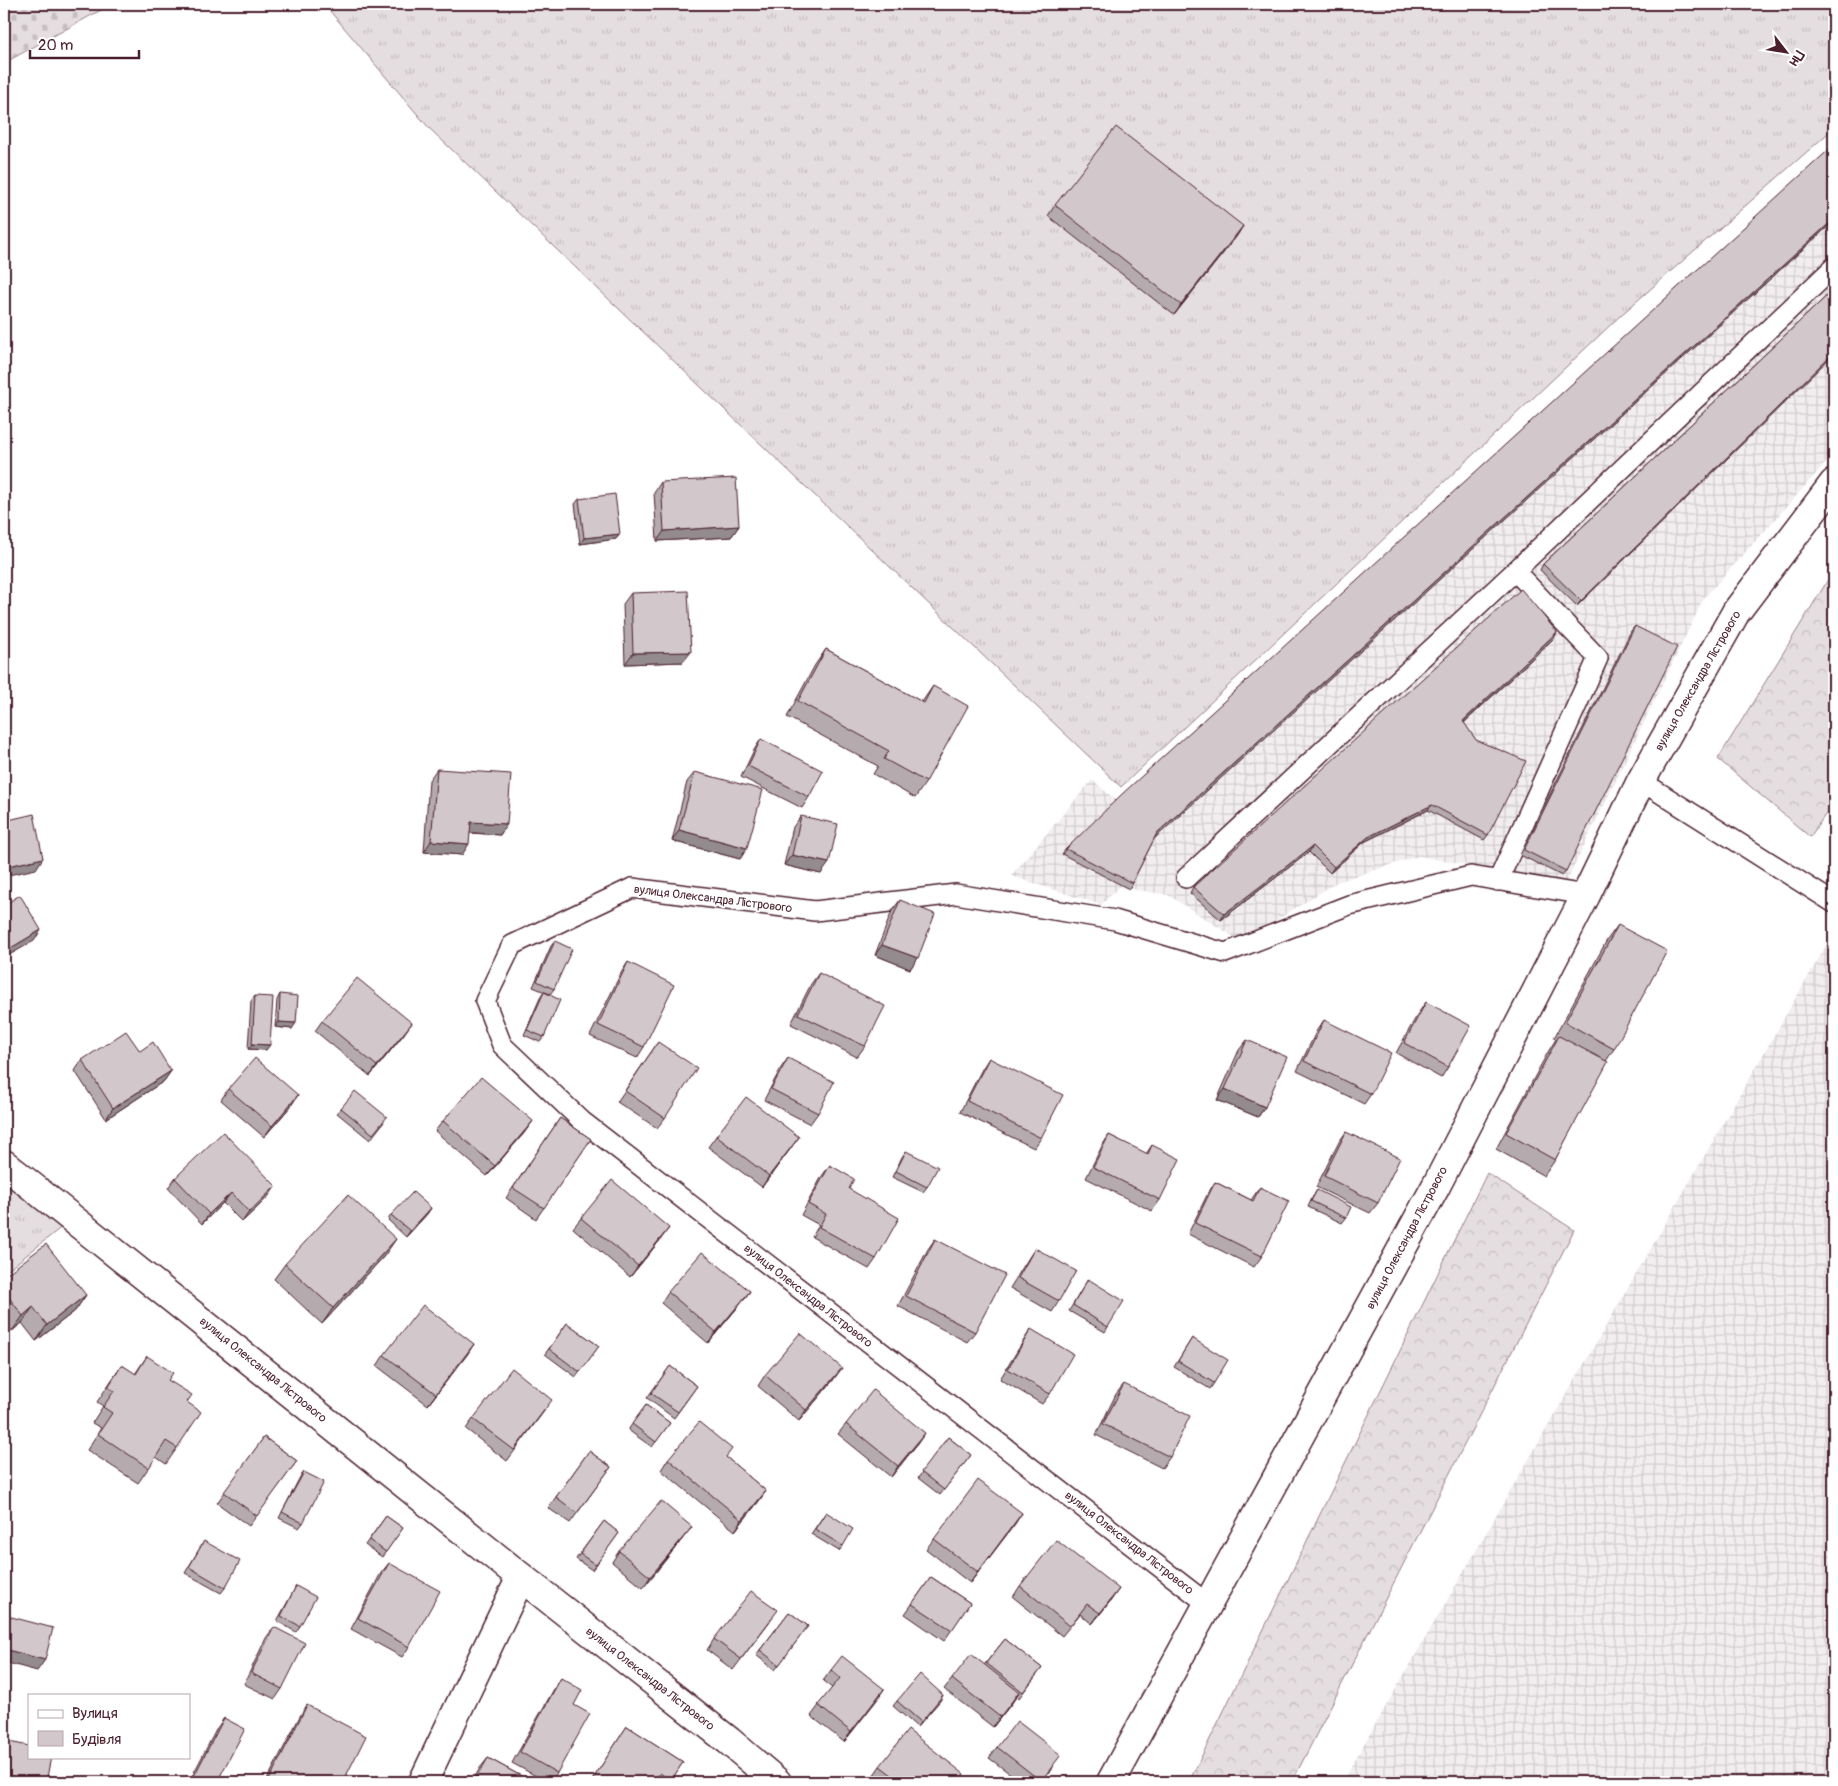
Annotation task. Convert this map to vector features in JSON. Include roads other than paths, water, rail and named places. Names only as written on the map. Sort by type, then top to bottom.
[{"type":"street","name":"вулиця Олександра Лістрового","points":[[1111,1782],[1436,1186],[1586,895],[1641,781],[1736,612],[1834,482]]},
{"type":"street","name":"вулиця Олександра Лістрового","points":[[4,1164],[521,1578],[729,1741],[777,1782]]},
{"type":"street","points":[[424,1782],[521,1578]]},
{"type":"lane","points":[[1186,878],[1515,571],[1834,267]]},
{"type":"lane","points":[[1498,881],[1598,658],[1515,571]]},
{"type":"lane","points":[[1641,781],[1834,903]]},
{"type":"lane","name":"вулиця Олександра Лістрового","points":[[1209,1605],[582,1121],[502,1045],[485,1001],[512,945],[632,888],[815,911],[956,894],[1115,920],[1225,953],[1348,905],[1471,876],[1586,895]]}]
